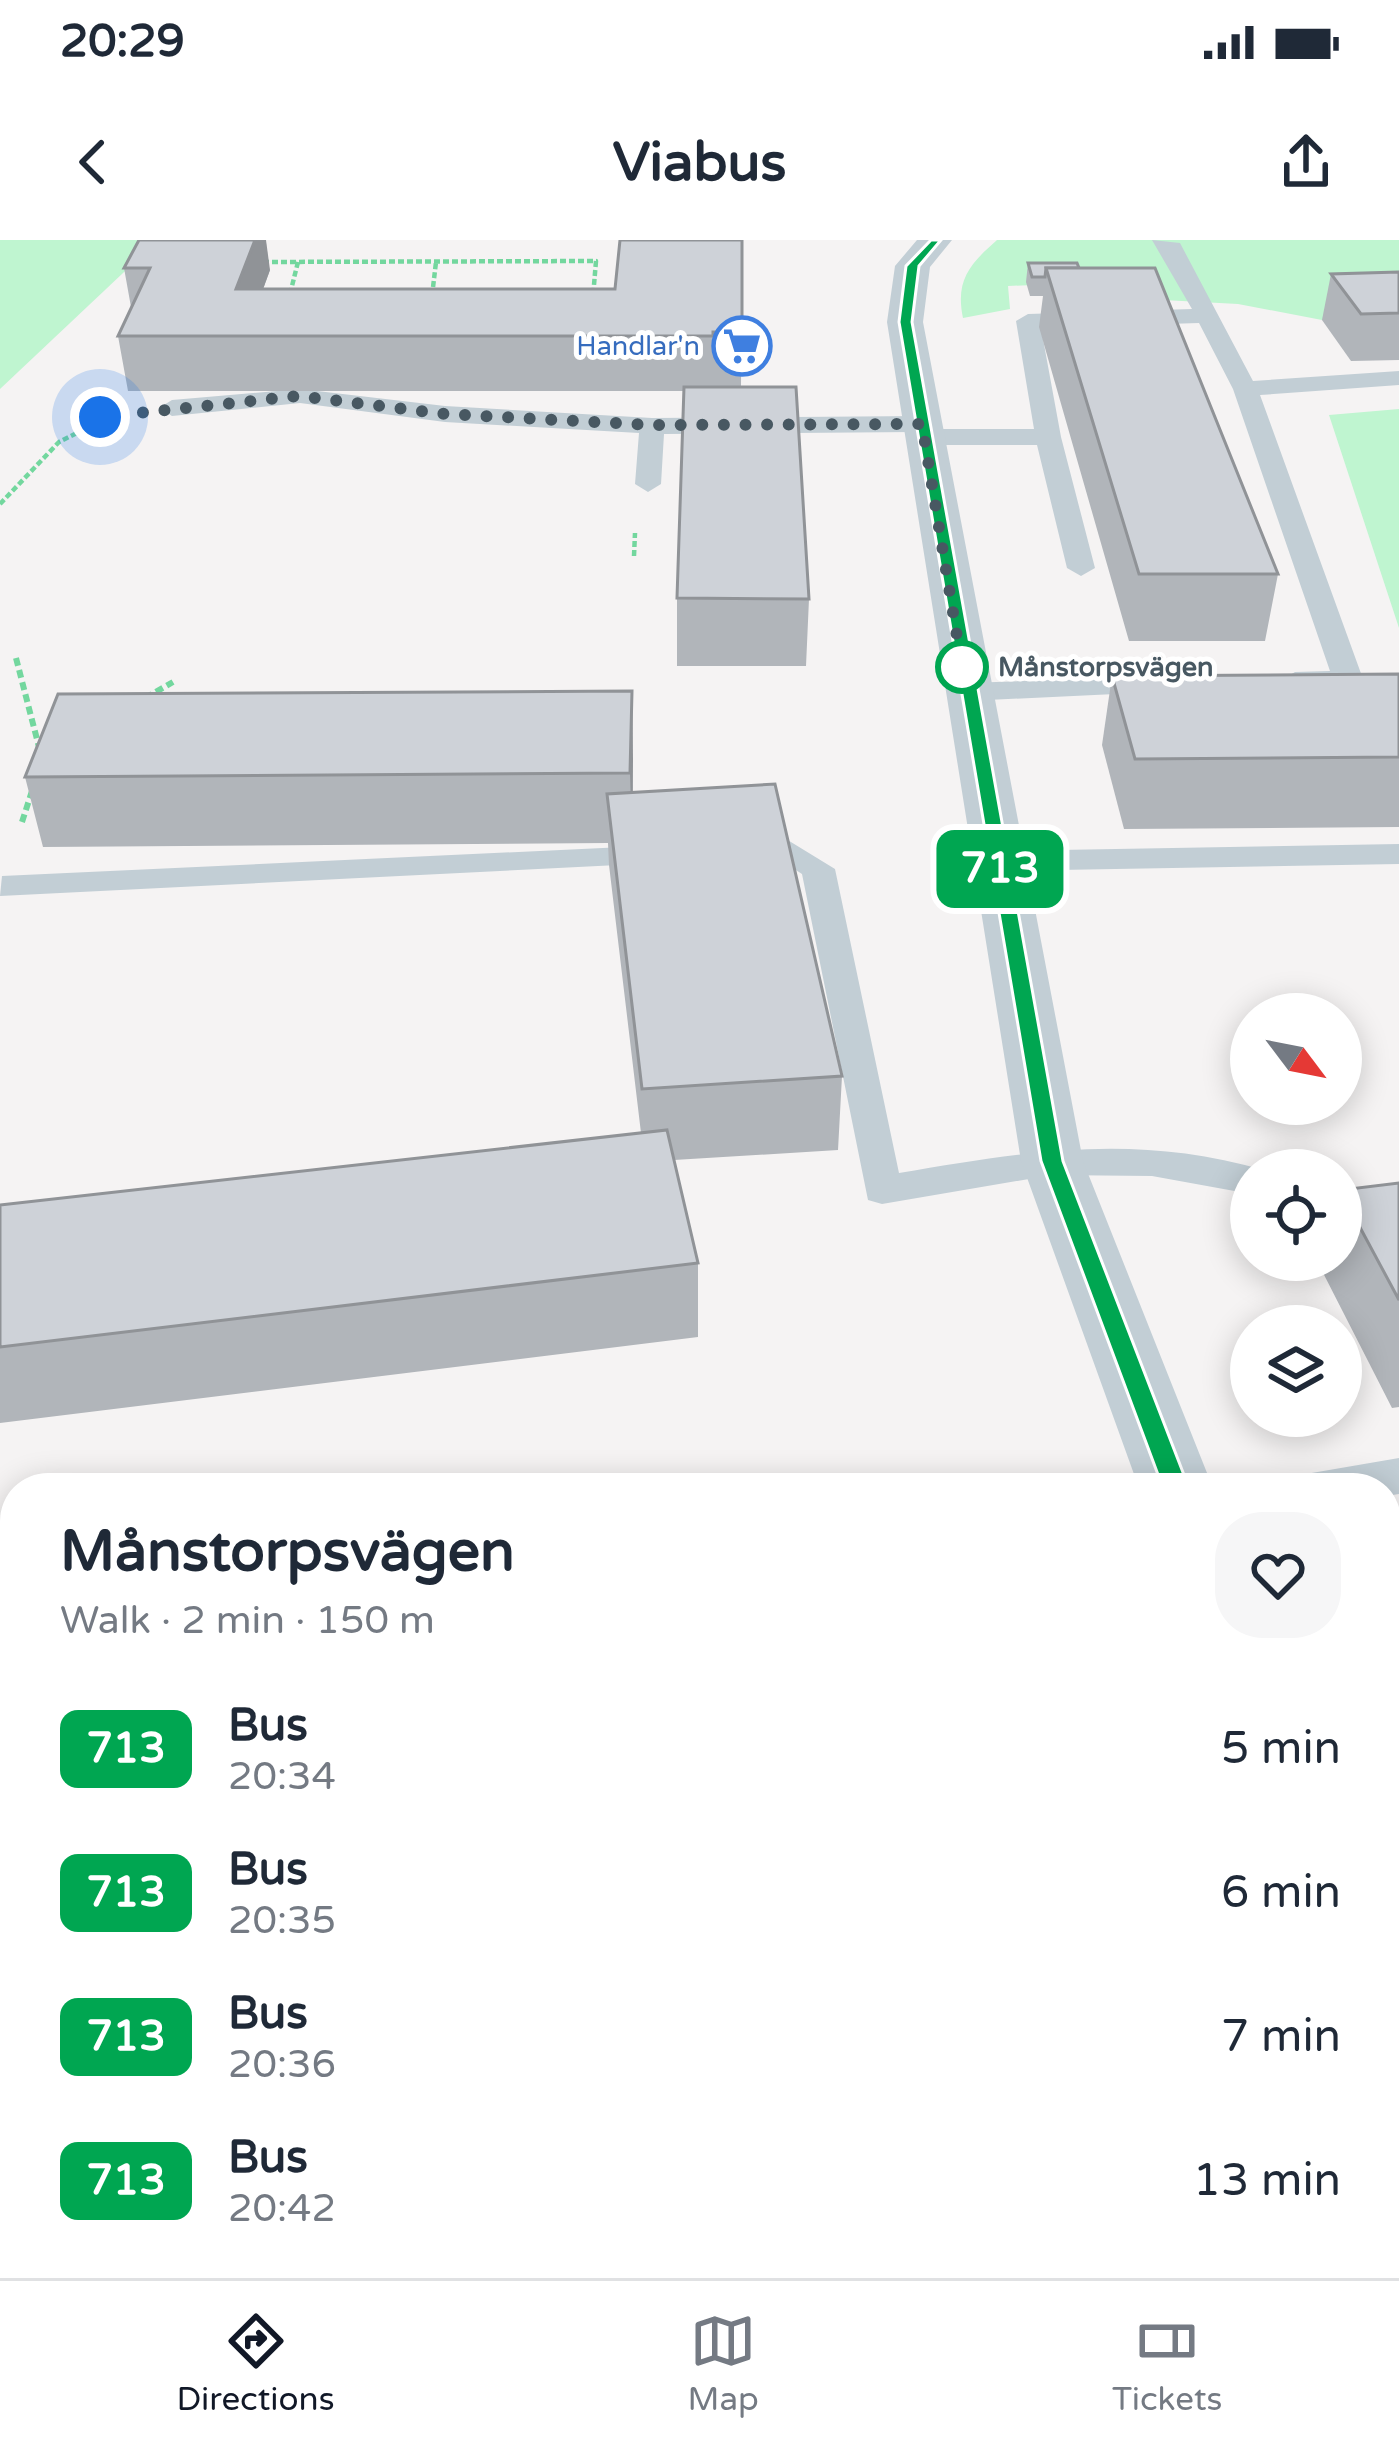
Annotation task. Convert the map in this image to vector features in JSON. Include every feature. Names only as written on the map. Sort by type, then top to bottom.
[{"type":"street","points":[[935,240],[913,266],[905,322],[1052,1161],[1170,1473]]},
{"type":"lane","points":[[1162,240],[1172,248],[1245,389],[1348,679]]},
{"type":"lane","points":[[1081,568],[1048,437],[1028,321],[1207,316]]},
{"type":"lane","points":[[1245,389],[1399,378]]},
{"type":"lane","points":[[172,408],[299,396],[445,414],[1048,437]]},
{"type":"lane","points":[[648,484],[652,425]]},
{"type":"lane","points":[[1276,682],[1382,678]]},
{"type":"lane","points":[[967,692],[1205,684]]},
{"type":"lane","points":[[2,886],[786,849],[818,869],[882,1190],[1052,1161],[1152,1162],[1230,1176]]},
{"type":"lane","points":[[998,861],[1399,854]]},
{"type":"path","points":[[258,262],[596,261],[592,306]]},
{"type":"path","points":[[287,306],[298,262]]},
{"type":"path","points":[[431,306],[436,262]]},
{"type":"path","points":[[0,504],[58,442],[100,417],[172,408]]},
{"type":"path","points":[[16,658],[42,758],[61,747]]},
{"type":"path","points":[[135,704],[173,682]]},
{"type":"path","points":[[2,886],[36,779]]},
{"type":"green space","points":[[0,240],[158,240],[0,389]]},
{"type":"green space","points":[[997,240],[1399,240],[1399,318],[1322,320],[1238,304],[1126,298],[1102,282],[1008,286],[1010,309],[963,318],[963,283]]},
{"type":"green space","points":[[1399,409],[1399,628],[1329,415]]},
{"type":"building","points":[[139,240],[255,240],[236,289],[615,289],[620,240],[742,240],[742,332],[713,332],[713,336],[118,336],[150,268],[124,268]]},
{"type":"building","points":[[1028,263],[1077,263],[1079,268],[1046,268],[1045,277],[1032,277]]},
{"type":"building","points":[[1046,268],[1155,268],[1278,574],[1139,574]]},
{"type":"building","points":[[1399,272],[1399,313],[1361,314],[1331,274]]},
{"type":"building","points":[[684,387],[796,387],[809,599],[677,598]]},
{"type":"building","points":[[1399,674],[1399,757],[1135,759],[1112,676]]},
{"type":"building","points":[[632,691],[630,773],[25,777],[58,694]]},
{"type":"building","points":[[775,784],[842,1076],[642,1089],[607,794]]},
{"type":"building","points":[[667,1130],[698,1263],[0,1347],[0,1205]]},
{"type":"building","points":[[1399,1183],[1399,1300],[1362,1231],[1362,1187]]},
{"type":"bus line","name":"713","points":[[935,240],[913,266],[905,322],[1052,1161],[1170,1473]]},
{"type":"place","name":"Handlar'n","points":[[742,346]]},
{"type":"place","name":"Månstorpsvägen","points":[[962,667]]},
{"type":"route","points":[[100,417],[299,396],[445,414],[652,425],[922,424],[962,667]]}]
